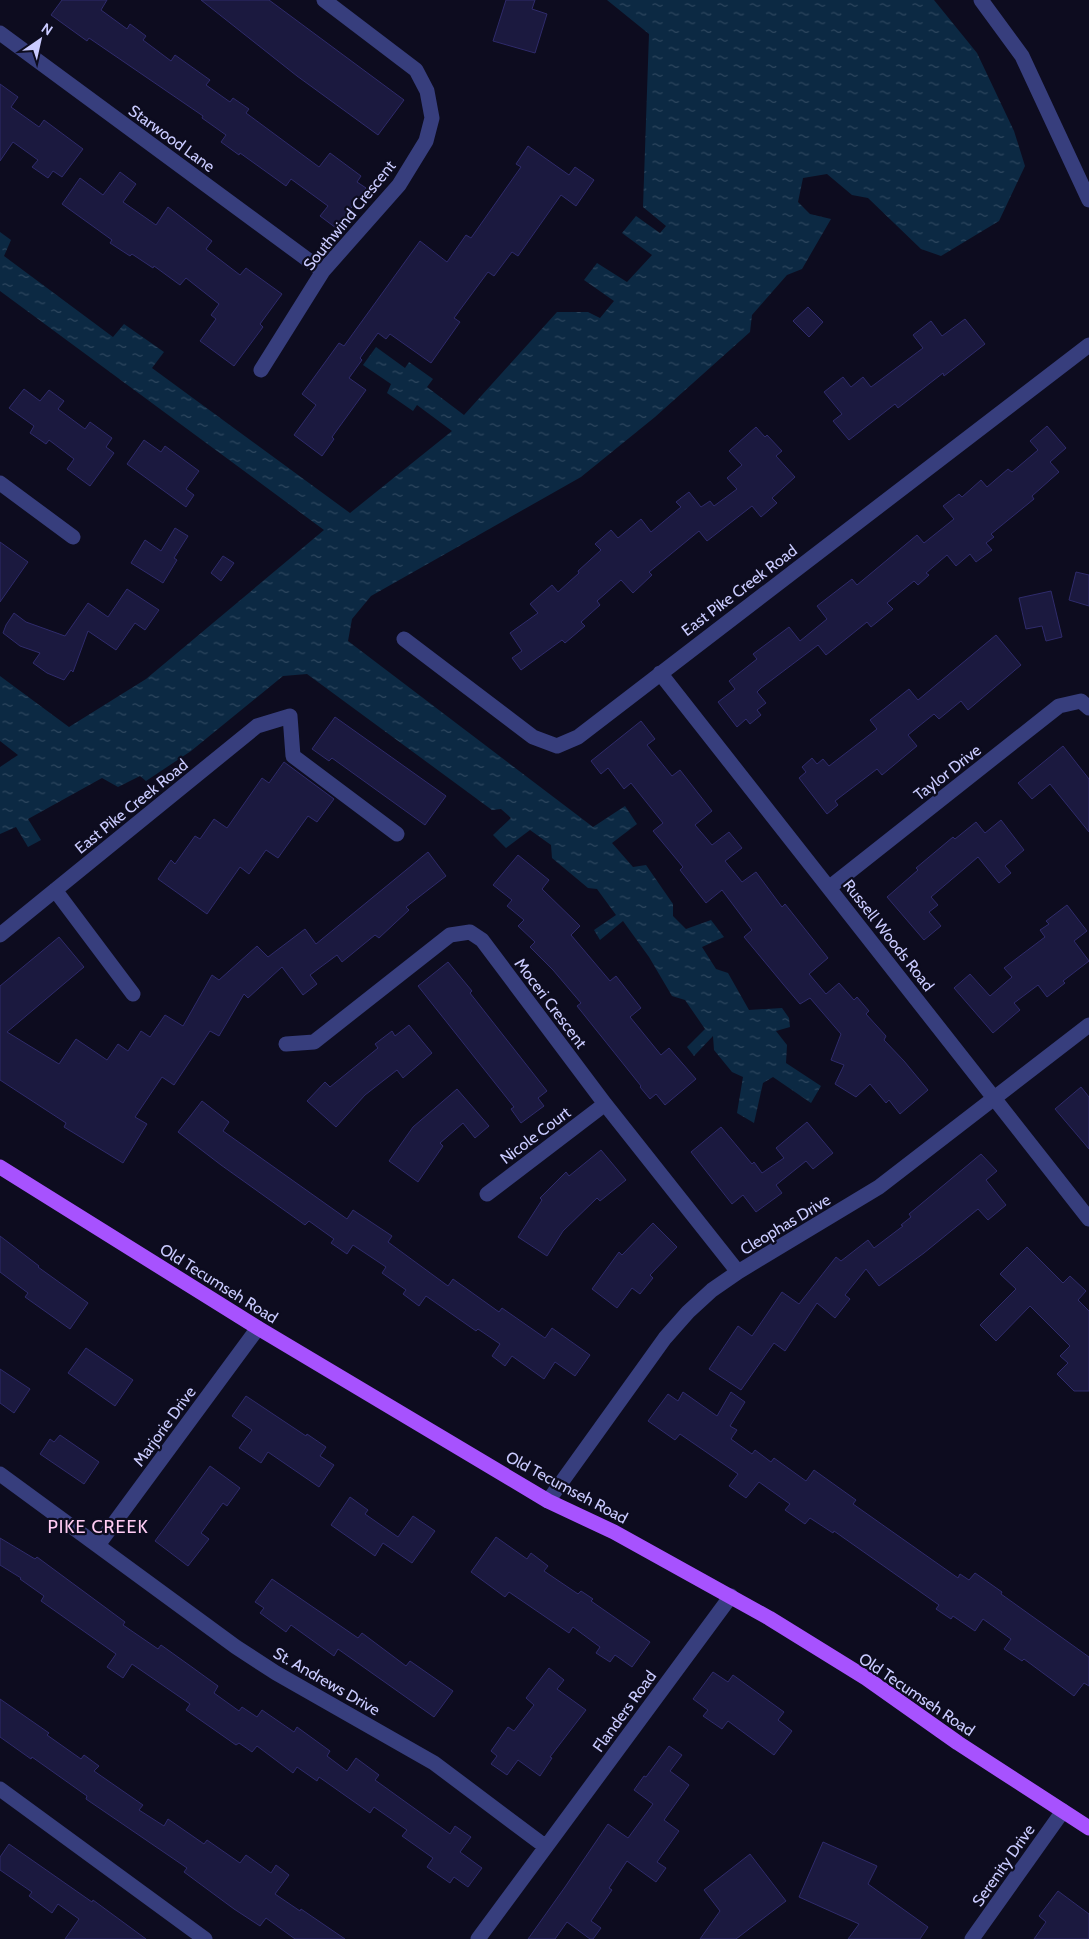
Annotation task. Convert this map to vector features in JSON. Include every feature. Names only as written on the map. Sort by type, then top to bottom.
[{"type":"main road","name":"Old Tecumseh Road","points":[[0,1167],[258,1328],[548,1501],[614,1532],[731,1596],[866,1678],[958,1743],[1089,1828]]},
{"type":"street","name":"Southwind Crescent","points":[[260,370],[323,271],[400,185],[426,142],[432,118],[427,91],[416,70],[324,0]]},
{"type":"street","points":[[981,0],[1022,56],[1089,200]]},
{"type":"street","name":"Starwood Lane","points":[[0,33],[323,271]]},
{"type":"street","name":"East Pike Creek Road","points":[[404,640],[533,737],[557,746],[578,737],[1089,345]]},
{"type":"street","points":[[0,484],[73,537]]},
{"type":"street","name":"Russell Woods Road","points":[[660,673],[1089,1219]]},
{"type":"street","name":"Taylor Drive","points":[[830,887],[1059,706],[1081,701],[1089,708]]},
{"type":"street","name":"East Pike Creek Road","points":[[0,935],[257,726],[290,716],[293,756],[397,834]]},
{"type":"street","points":[[55,890],[134,994]]},
{"type":"street","name":"Moceri Crescent","points":[[286,1044],[314,1042],[450,935],[470,932],[482,940],[604,1104],[738,1272]]},
{"type":"street","name":"Cleophas Drive","points":[[548,1501],[665,1338],[688,1312],[712,1290],[738,1272],[879,1187],[1089,1025]]},
{"type":"street","name":"Nicole Court","points":[[487,1194],[604,1104]]},
{"type":"street","name":"Marjorie Drive","points":[[98,1545],[258,1328]]},
{"type":"street","name":"St. Andrews Drive","points":[[0,1474],[236,1646],[276,1673],[434,1763],[546,1847]]},
{"type":"street","name":"Flanders Road","points":[[546,1847],[731,1596]]},
{"type":"street","points":[[0,1789],[205,1939]]},
{"type":"street","name":"Serenity Drive","points":[[972,1939],[1063,1811]]},
{"type":"street","points":[[478,1939],[546,1847]]},
{"type":"water","points":[[607,0],[934,0],[977,53],[1014,131],[1025,166],[999,221],[941,256],[921,249],[868,198],[852,195],[827,174],[803,178],[798,202],[810,214],[831,219],[802,269],[787,275],[752,315],[750,332],[655,417],[581,477],[371,596],[352,619],[348,641],[593,827],[625,806],[637,824],[612,843],[633,867],[646,865],[673,904],[673,916],[686,929],[711,920],[724,937],[702,947],[716,969],[728,973],[749,1010],[782,1008],[789,1018],[790,1027],[776,1031],[787,1045],[786,1063],[821,1086],[811,1103],[773,1077],[763,1083],[754,1123],[737,1113],[743,1077],[732,1072],[714,1050],[713,1036],[694,1056],[687,1047],[705,1029],[685,1000],[672,996],[649,957],[623,921],[600,940],[594,930],[616,915],[597,889],[588,888],[552,858],[551,845],[530,830],[506,848],[493,835],[511,818],[501,809],[492,810],[307,674],[283,676],[191,751],[146,781],[140,776],[118,787],[102,778],[28,819],[41,840],[28,847],[16,827],[0,834],[0,767],[18,755],[0,741],[0,676],[69,727],[146,679],[324,530],[0,291],[0,232],[11,240],[4,256],[113,337],[124,324],[164,352],[152,368],[350,513],[452,431],[417,405],[413,411],[387,393],[391,384],[363,365],[376,347],[405,368],[409,362],[433,379],[427,387],[464,415],[557,312],[588,312],[600,318],[614,301],[584,280],[597,263],[627,282],[652,255],[622,233],[636,216],[660,233],[666,226],[643,207],[649,34]]},
{"type":"building","points":[[62,0],[107,0],[101,10],[127,29],[130,24],[146,36],[143,40],[171,61],[175,55],[210,80],[206,85],[230,102],[233,98],[249,109],[246,113],[319,167],[330,153],[361,176],[357,182],[366,188],[336,228],[320,216],[328,206],[291,179],[286,186],[240,153],[239,155],[221,142],[226,135],[202,118],[203,116],[89,38],[87,41],[51,15]]},
{"type":"building","points":[[201,0],[269,0],[404,100],[378,135],[297,76]]},
{"type":"building","points":[[506,0],[535,0],[532,9],[547,14],[535,53],[493,41]]},
{"type":"building","points":[[0,84],[18,97],[11,107],[39,127],[44,120],[83,149],[62,177],[53,171],[48,178],[32,167],[38,160],[13,142],[0,161]]},
{"type":"building","points":[[528,146],[569,175],[575,167],[594,180],[576,206],[561,195],[518,256],[512,252],[494,276],[488,272],[454,318],[460,322],[431,363],[390,334],[386,339],[378,333],[360,358],[362,360],[349,378],[366,390],[332,437],[334,439],[322,456],[294,435],[316,405],[302,394],[339,343],[344,346],[420,241],[447,262],[466,235],[471,238],[521,167],[516,164]]},
{"type":"building","points":[[120,172],[136,184],[123,202],[156,225],[168,207],[212,241],[206,249],[240,275],[246,268],[282,294],[260,324],[263,327],[234,366],[200,341],[216,319],[211,315],[219,304],[186,278],[180,285],[154,266],[153,268],[132,254],[130,256],[110,243],[112,240],[62,204],[80,178],[103,195]]},
{"type":"building","points":[[808,307],[823,322],[809,337],[793,321]]},
{"type":"building","points":[[965,319],[985,344],[944,376],[943,373],[898,408],[895,404],[849,440],[833,421],[842,414],[824,392],[843,377],[851,387],[863,377],[871,387],[923,348],[913,335],[931,321],[942,336]]},
{"type":"building","points":[[24,389],[40,401],[49,390],[64,401],[58,409],[85,429],[90,422],[112,438],[106,447],[114,453],[90,486],[67,469],[74,459],[49,440],[46,444],[30,433],[34,426],[9,408]]},
{"type":"building","points":[[1047,426],[1066,448],[1050,462],[1059,472],[1032,496],[1034,499],[991,534],[994,537],[986,543],[992,550],[976,562],[970,554],[956,566],[947,555],[926,573],[929,575],[918,585],[914,581],[887,603],[893,609],[871,627],[867,622],[826,655],[818,645],[761,688],[757,692],[766,703],[757,710],[761,715],[750,724],[746,719],[737,727],[718,702],[735,689],[729,681],[757,659],[753,654],[789,627],[800,641],[827,619],[817,606],[852,579],[857,585],[917,535],[924,543],[954,519],[943,506],[959,494],[962,497],[981,480],[987,487],[1008,469],[1012,472],[1038,450],[1030,441]]},
{"type":"building","points":[[756,427],[765,437],[767,435],[782,451],[776,456],[795,477],[772,498],[777,503],[761,517],[752,506],[707,541],[699,531],[649,572],[652,575],[633,593],[621,580],[597,601],[600,605],[581,622],[585,626],[565,643],[562,640],[521,670],[512,658],[522,651],[510,633],[538,613],[530,604],[552,585],[558,592],[579,573],[578,571],[601,550],[595,544],[611,530],[618,538],[641,519],[651,532],[681,507],[676,502],[689,492],[701,507],[710,501],[714,506],[737,489],[727,478],[742,465],[729,451]]},
{"type":"building","points":[[144,440],[161,452],[165,446],[199,471],[186,489],[194,495],[186,507],[127,464]]},
{"type":"building","points":[[175,528],[188,536],[174,558],[177,560],[163,583],[131,563],[145,540],[161,551]]},
{"type":"building","points":[[0,542],[28,562],[0,602]]},
{"type":"building","points":[[223,556],[234,563],[221,581],[211,573]]},
{"type":"building","points":[[1076,572],[1089,575],[1089,606],[1069,600]]},
{"type":"building","points":[[127,589],[159,610],[145,630],[135,623],[116,650],[88,631],[73,672],[71,670],[64,680],[47,673],[33,663],[40,653],[20,646],[3,633],[14,613],[26,622],[65,636],[88,603],[108,617]]},
{"type":"building","points":[[1051,591],[1062,637],[1046,641],[1042,626],[1026,629],[1019,598]]},
{"type":"building","points":[[996,635],[1021,665],[968,710],[961,701],[939,719],[934,714],[908,735],[917,746],[882,775],[877,769],[835,801],[838,805],[827,814],[799,778],[806,772],[802,767],[812,758],[817,764],[823,759],[829,766],[877,729],[870,720],[909,689],[918,700]]},
{"type":"building","points":[[335,717],[446,796],[425,825],[332,758],[329,761],[312,749]]},
{"type":"building","points":[[641,721],[655,739],[647,745],[672,776],[680,770],[712,811],[695,825],[712,845],[729,832],[742,848],[725,861],[742,882],[756,872],[782,907],[785,904],[828,958],[809,974],[826,994],[839,983],[854,1000],[857,997],[869,1011],[866,1014],[886,1036],[884,1040],[928,1090],[900,1114],[889,1100],[886,1103],[870,1084],[856,1097],[835,1084],[844,1065],[831,1060],[841,1034],[810,998],[800,1004],[744,937],[752,930],[722,890],[706,903],[680,870],[683,867],[653,831],[663,823],[631,783],[624,789],[608,768],[601,774],[591,761]]},
{"type":"building","points":[[1063,746],[1089,779],[1089,832],[1050,784],[1032,799],[1018,783]]},
{"type":"building","points":[[284,762],[334,799],[317,822],[308,816],[278,858],[266,850],[249,874],[240,867],[207,914],[158,879],[171,860],[175,864],[195,836],[200,839],[214,819],[227,828],[262,778],[269,783]]},
{"type":"building","points":[[1001,820],[1024,850],[1005,866],[1011,873],[999,883],[978,857],[931,897],[938,905],[929,912],[941,926],[924,940],[887,897],[918,870],[916,868],[953,837],[955,839],[976,822],[985,833]]},
{"type":"building","points":[[428,852],[446,876],[406,907],[409,910],[379,938],[375,935],[342,962],[337,955],[310,975],[317,984],[303,995],[282,967],[248,998],[244,994],[219,1036],[210,1031],[174,1085],[162,1077],[135,1117],[147,1124],[123,1163],[64,1127],[66,1123],[0,1080],[0,986],[59,937],[84,967],[7,1032],[59,1064],[76,1039],[107,1060],[118,1044],[128,1051],[141,1031],[150,1037],[165,1015],[183,1026],[212,975],[219,980],[257,946],[268,957],[305,929],[316,944]]},
{"type":"building","points":[[518,855],[549,880],[542,889],[580,926],[571,935],[610,981],[616,976],[641,1008],[630,1017],[661,1055],[669,1048],[696,1079],[665,1105],[656,1094],[650,1099],[577,1006],[581,1003],[553,970],[530,947],[535,942],[518,926],[524,920],[507,906],[512,900],[493,885]]},
{"type":"building","points":[[1067,905],[1087,931],[1074,941],[1089,961],[1063,981],[1065,983],[1047,997],[1038,985],[1014,1003],[1020,1010],[993,1033],[954,988],[970,974],[990,996],[1012,977],[1004,968],[1045,937],[1040,930],[1049,924],[1046,921]]},
{"type":"building","points":[[448,962],[547,1091],[538,1098],[544,1106],[521,1123],[511,1109],[514,1107],[418,986]]},
{"type":"building","points":[[409,1025],[432,1053],[403,1078],[397,1070],[365,1095],[336,1127],[307,1101],[325,1082],[330,1087],[378,1048],[375,1044],[392,1031],[395,1036]]},
{"type":"building","points":[[1081,1087],[1089,1097],[1089,1149],[1055,1109]]},
{"type":"building","points":[[457,1089],[489,1126],[475,1138],[463,1123],[440,1143],[443,1146],[418,1182],[389,1161],[413,1127]]},
{"type":"building","points":[[202,1101],[229,1122],[223,1131],[347,1219],[353,1210],[392,1236],[388,1242],[448,1286],[453,1279],[499,1312],[502,1308],[545,1338],[552,1328],[590,1355],[575,1376],[555,1362],[544,1379],[512,1356],[505,1366],[492,1356],[500,1344],[478,1329],[476,1331],[426,1296],[419,1306],[403,1294],[406,1290],[382,1273],[386,1267],[353,1245],[347,1254],[331,1243],[334,1239],[309,1221],[305,1225],[178,1132]]},
{"type":"building","points":[[807,1122],[833,1153],[813,1169],[806,1161],[776,1185],[782,1193],[756,1212],[743,1195],[732,1204],[691,1152],[721,1127],[762,1173],[784,1158],[776,1148]]},
{"type":"building","points":[[601,1150],[626,1180],[600,1201],[597,1198],[563,1231],[547,1256],[518,1237],[542,1200],[540,1198],[566,1172],[569,1176]]},
{"type":"building","points":[[981,1154],[997,1171],[986,1180],[1006,1205],[988,1220],[978,1209],[924,1253],[879,1286],[866,1269],[845,1295],[850,1299],[835,1318],[817,1303],[785,1351],[774,1343],[741,1390],[709,1369],[738,1326],[752,1336],[782,1292],[799,1304],[836,1257],[841,1261],[868,1240],[874,1248],[903,1226],[901,1225],[911,1217],[909,1214]]},
{"type":"building","points":[[653,1223],[677,1247],[650,1275],[653,1278],[640,1294],[632,1288],[617,1308],[592,1289],[619,1252],[622,1255]]},
{"type":"building","points":[[0,1236],[38,1267],[88,1303],[70,1329],[25,1297],[28,1293],[0,1272]]},
{"type":"building","points":[[1027,1247],[1063,1283],[1070,1276],[1086,1291],[1078,1300],[1089,1311],[1089,1391],[1074,1391],[1057,1374],[1068,1363],[1060,1356],[1070,1346],[1030,1306],[996,1341],[980,1325],[1016,1289],[1000,1274]]},
{"type":"building","points":[[86,1348],[133,1380],[115,1406],[68,1373]]},
{"type":"building","points":[[0,1369],[30,1389],[14,1413],[0,1403]]},
{"type":"building","points":[[683,1392],[717,1416],[731,1392],[745,1402],[730,1426],[737,1430],[731,1439],[752,1454],[755,1450],[771,1462],[774,1458],[806,1481],[814,1470],[856,1500],[853,1504],[958,1578],[960,1574],[969,1580],[975,1573],[1089,1657],[1089,1686],[1084,1683],[1074,1696],[1024,1659],[1022,1661],[1004,1649],[1011,1639],[983,1619],[975,1631],[953,1616],[951,1619],[936,1609],[939,1605],[834,1531],[833,1533],[810,1518],[805,1524],[785,1510],[790,1504],[759,1482],[746,1498],[729,1486],[738,1474],[680,1434],[675,1440],[648,1421],[668,1394],[678,1401]]},
{"type":"building","points":[[246,1396],[326,1447],[320,1456],[334,1465],[319,1487],[268,1452],[261,1463],[239,1448],[252,1430],[232,1416]]},
{"type":"building","points":[[60,1435],[99,1462],[84,1484],[40,1454],[50,1439],[54,1442]]},
{"type":"building","points":[[210,1466],[240,1488],[227,1506],[223,1503],[201,1533],[209,1539],[188,1566],[155,1541]]},
{"type":"building","points":[[350,1497],[368,1510],[365,1514],[398,1537],[413,1516],[435,1531],[412,1563],[383,1543],[375,1556],[331,1525]]},
{"type":"building","points":[[496,1537],[527,1559],[531,1553],[548,1566],[544,1571],[578,1594],[581,1591],[593,1599],[591,1601],[650,1642],[632,1667],[615,1655],[610,1662],[596,1653],[600,1647],[573,1627],[569,1633],[509,1592],[505,1597],[471,1572]]},
{"type":"building","points":[[0,1538],[35,1559],[37,1557],[125,1622],[123,1625],[158,1649],[161,1645],[189,1665],[218,1686],[214,1693],[239,1711],[242,1707],[257,1717],[262,1710],[294,1732],[297,1727],[330,1751],[327,1756],[347,1771],[356,1758],[379,1775],[375,1780],[450,1834],[455,1826],[471,1837],[460,1852],[482,1868],[468,1887],[454,1877],[450,1883],[427,1867],[433,1858],[402,1836],[407,1830],[374,1807],[370,1813],[319,1777],[317,1781],[297,1767],[293,1773],[257,1746],[252,1752],[239,1743],[236,1745],[186,1710],[190,1704],[132,1664],[123,1678],[107,1667],[116,1654],[41,1601],[44,1596],[0,1565]]},
{"type":"building","points":[[272,1579],[358,1638],[362,1633],[406,1666],[410,1661],[453,1691],[434,1717],[338,1649],[334,1656],[291,1625],[286,1632],[260,1613],[264,1608],[255,1602]]},
{"type":"building","points":[[549,1668],[564,1680],[557,1689],[586,1710],[550,1757],[552,1758],[540,1776],[518,1760],[507,1775],[491,1764],[497,1756],[491,1751],[508,1727],[514,1731],[534,1705],[526,1698]]},
{"type":"building","points":[[713,1672],[728,1682],[733,1675],[784,1712],[778,1720],[792,1731],[774,1755],[728,1721],[722,1729],[703,1716],[708,1710],[693,1699]]},
{"type":"building","points":[[0,1699],[49,1733],[47,1735],[81,1759],[84,1755],[99,1766],[94,1771],[143,1805],[139,1810],[164,1826],[168,1819],[204,1844],[207,1840],[240,1863],[246,1855],[271,1873],[276,1865],[289,1875],[275,1894],[345,1939],[295,1939],[266,1918],[260,1926],[234,1909],[184,1872],[187,1868],[86,1799],[87,1796],[32,1757],[31,1759],[0,1737]]},
{"type":"building","points":[[669,1746],[682,1755],[670,1771],[689,1785],[664,1820],[679,1831],[657,1862],[666,1868],[656,1882],[627,1861],[609,1888],[612,1890],[591,1921],[601,1928],[593,1939],[590,1939],[567,1922],[555,1939],[528,1939],[608,1824],[628,1838],[653,1804],[634,1790]]},
{"type":"building","points":[[823,1842],[877,1866],[868,1884],[928,1927],[920,1939],[848,1939],[859,1924],[799,1897]]},
{"type":"building","points":[[9,1844],[92,1902],[93,1900],[146,1939],[65,1939],[79,1919],[58,1904],[52,1913],[29,1896],[32,1892],[0,1870],[0,1857]]},
{"type":"building","points":[[750,1854],[786,1901],[736,1939],[700,1939],[720,1911],[704,1890]]},
{"type":"building","points":[[1058,1891],[1089,1914],[1089,1939],[1034,1939],[1046,1922],[1039,1916]]},
{"type":"district","name":"PIKE CREEK","points":[[98,1527]]}]
